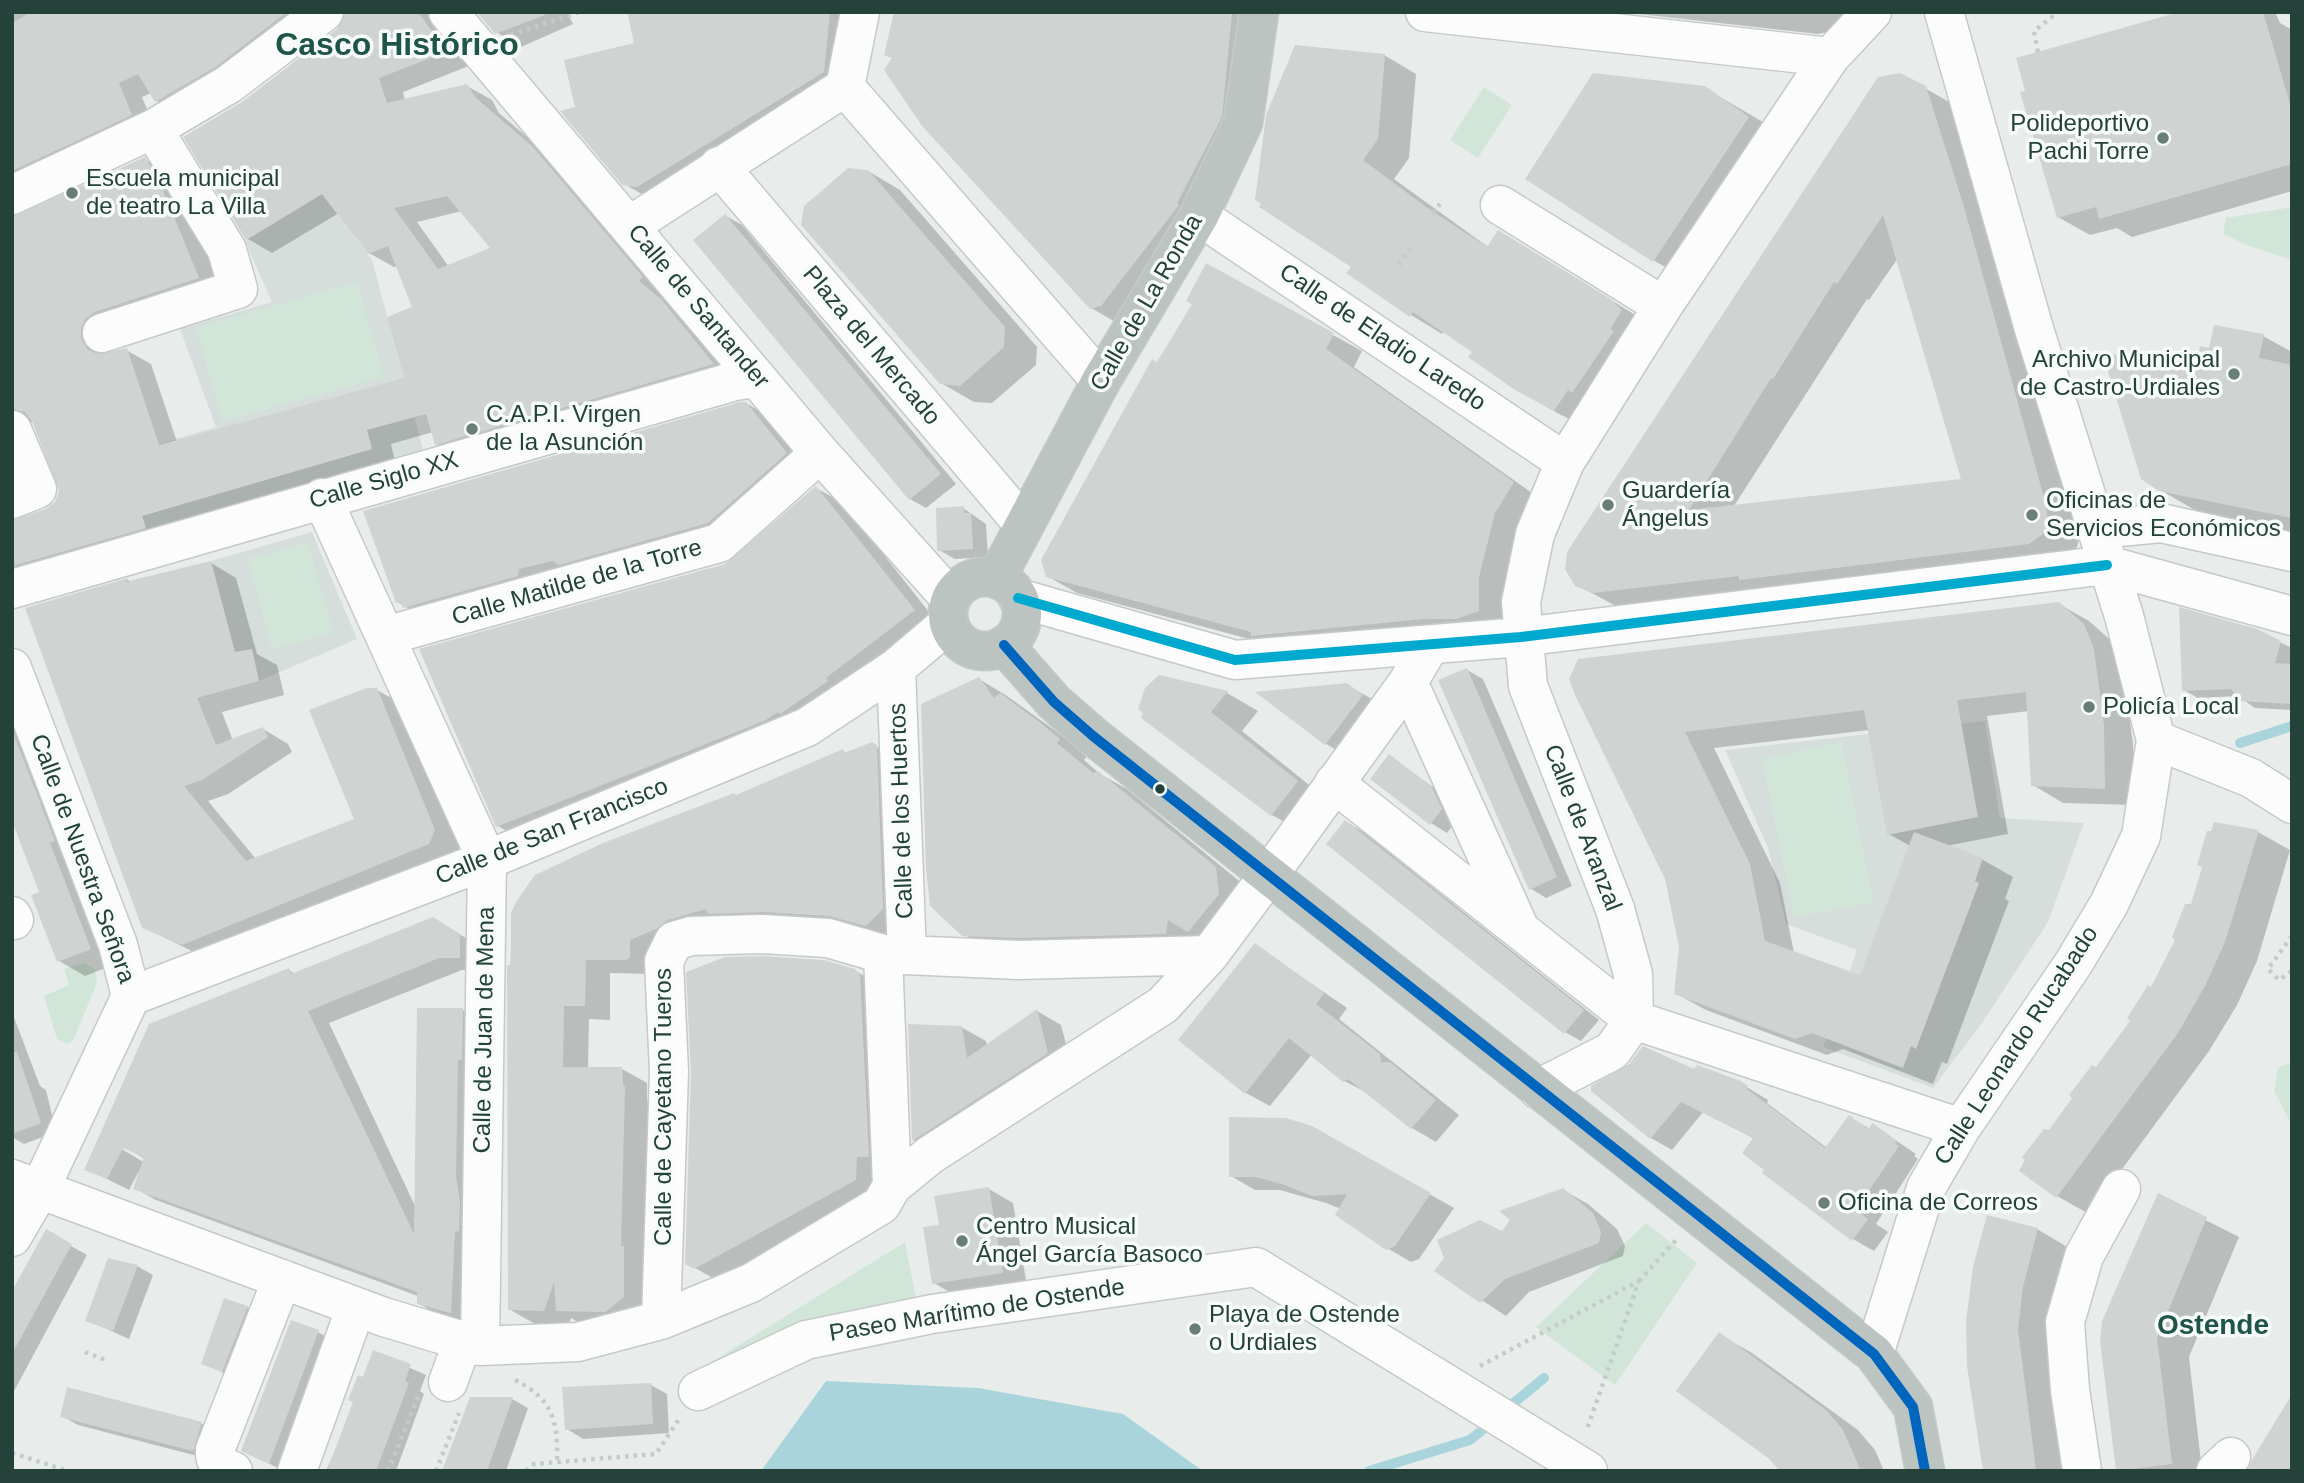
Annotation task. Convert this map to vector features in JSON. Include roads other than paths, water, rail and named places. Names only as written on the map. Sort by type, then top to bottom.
[{"type":"highway","name":"Calle de La Ronda","points":[[1007,589],[1024,525],[1101,381],[1199,216],[1243,122],[1259,12]]},
{"type":"highway","points":[[975,579],[1007,589],[1021,619],[1013,638],[994,650],[971,648],[961,642],[950,611],[965,583],[975,579]]},
{"type":"highway","points":[[1004,645],[1054,702],[1268,876],[1874,1354],[1913,1407],[1926,1471]]},
{"type":"street","points":[[12,195],[153,129],[229,84],[324,12]]},
{"type":"street","name":"Calle de Santander","points":[[448,12],[950,611]]},
{"type":"street","points":[[629,226],[845,87],[860,12]]},
{"type":"street","points":[[1425,12],[1830,57]]},
{"type":"street","name":"Calle de Aranzal","points":[[1634,1020],[1633,974],[1615,909],[1528,686],[1521,637],[1521,602],[1535,534],[1565,462],[1663,306],[1830,57],[1872,12]]},
{"type":"street","points":[[1944,12],[2030,316],[2124,616],[2156,740],[2251,778],[2292,804]]},
{"type":"street","points":[[845,87],[1101,381]]},
{"type":"street","points":[[102,333],[238,289],[227,250],[153,129]]},
{"type":"street","name":"Plaza del Mercado","points":[[719,166],[1024,525]]},
{"type":"street","points":[[1500,205],[1663,306]]},
{"type":"street","name":"Calle de Eladio Laredo","points":[[1199,216],[1565,462]]},
{"type":"street","name":"Calle Siglo XX","points":[[12,589],[735,381],[757,378]]},
{"type":"street","points":[[12,430],[37,489],[12,499]]},
{"type":"street","name":"Calle Matilde de la Torre","points":[[385,636],[719,543],[820,453]]},
{"type":"street","name":"Calle de Juan de Mena","points":[[322,498],[487,860],[472,1343],[443,1394]]},
{"type":"street","points":[[2098,529],[2161,523],[2292,552]]},
{"type":"street","points":[[1007,589],[1235,660],[1521,637],[2107,565],[2292,615]]},
{"type":"street","name":"Calle de San Francisco","points":[[131,996],[487,860],[807,727],[896,668],[950,611]]},
{"type":"street","points":[[26,1184],[356,1307],[472,1343],[578,1342],[661,1320],[751,1283],[881,1205],[892,1186],[930,1155],[1163,1005],[1209,955],[1268,876],[1408,682],[1430,645]]},
{"type":"street","name":"Calle de los Huertos","points":[[892,1186],[896,668]]},
{"type":"street","name":"Calle de Nuestra Señora","points":[[12,1237],[26,1184],[131,996],[118,945],[13,675]]},
{"type":"street","points":[[1408,682],[1521,930]]},
{"type":"street","name":"Calle Leonardo Rucabado","points":[[1874,1354],[1926,1188],[1961,1128],[2073,964],[2109,904],[2141,836],[2156,740]]},
{"type":"street","points":[[1334,783],[1634,1020],[1961,1128]]},
{"type":"street","name":"Calle de Cayetano Tueros","points":[[661,1320],[669,1072],[664,961],[667,950],[674,941],[691,936],[762,934],[828,938],[895,955]]},
{"type":"street","points":[[895,955],[1019,960],[1209,955]]},
{"type":"street","points":[[1538,1089],[1612,1051],[1634,1020]]},
{"type":"street","points":[[2082,1471],[2070,1390],[2065,1322],[2084,1256],[2121,1189]]},
{"type":"street","name":"Paseo Marítimo de Ostende","points":[[689,1405],[806,1340],[933,1314],[1256,1267],[1582,1467]]},
{"type":"street","points":[[233,1471],[219,1465],[215,1459],[215,1450],[282,1279]]},
{"type":"street","points":[[298,1471],[356,1307]]},
{"type":"water","points":[[826,1381],[978,1388],[1123,1414],[1203,1471],[761,1471]]},
{"type":"waterway","points":[[2240,743],[2292,726]]},
{"type":"waterway","points":[[1504,1411],[1544,1378]]},
{"type":"waterway","points":[[1369,1471],[1470,1440],[1493,1421]]},
{"type":"place","name":"Polideportivo Pachi Torre","points":[[2163,138]]},
{"type":"place","name":"Escuela municipal de teatro La Villa","points":[[72,193]]},
{"type":"place","name":"Archivo Municipal de Castro-Urdiales","points":[[2234,374]]},
{"type":"place","name":"C.A.P.I. Virgen de la Asunción","points":[[472,429]]},
{"type":"place","name":"Guardería Ángelus","points":[[1608,505]]},
{"type":"place","name":"Oficinas de Servicios Económicos","points":[[2032,515]]},
{"type":"place","name":"Policía Local","points":[[2089,707]]},
{"type":"place","name":"Oficina de Correos","points":[[1824,1203]]},
{"type":"place","name":"Centro Musical Ángel García Basoco","points":[[962,1241]]},
{"type":"place","name":"Playa de Ostende o Urdiales","points":[[1195,1329]]},
{"type":"district","name":"Casco Histórico","points":[[397,46]]},
{"type":"district","name":"Ostende","points":[[2213,1326]]}]
